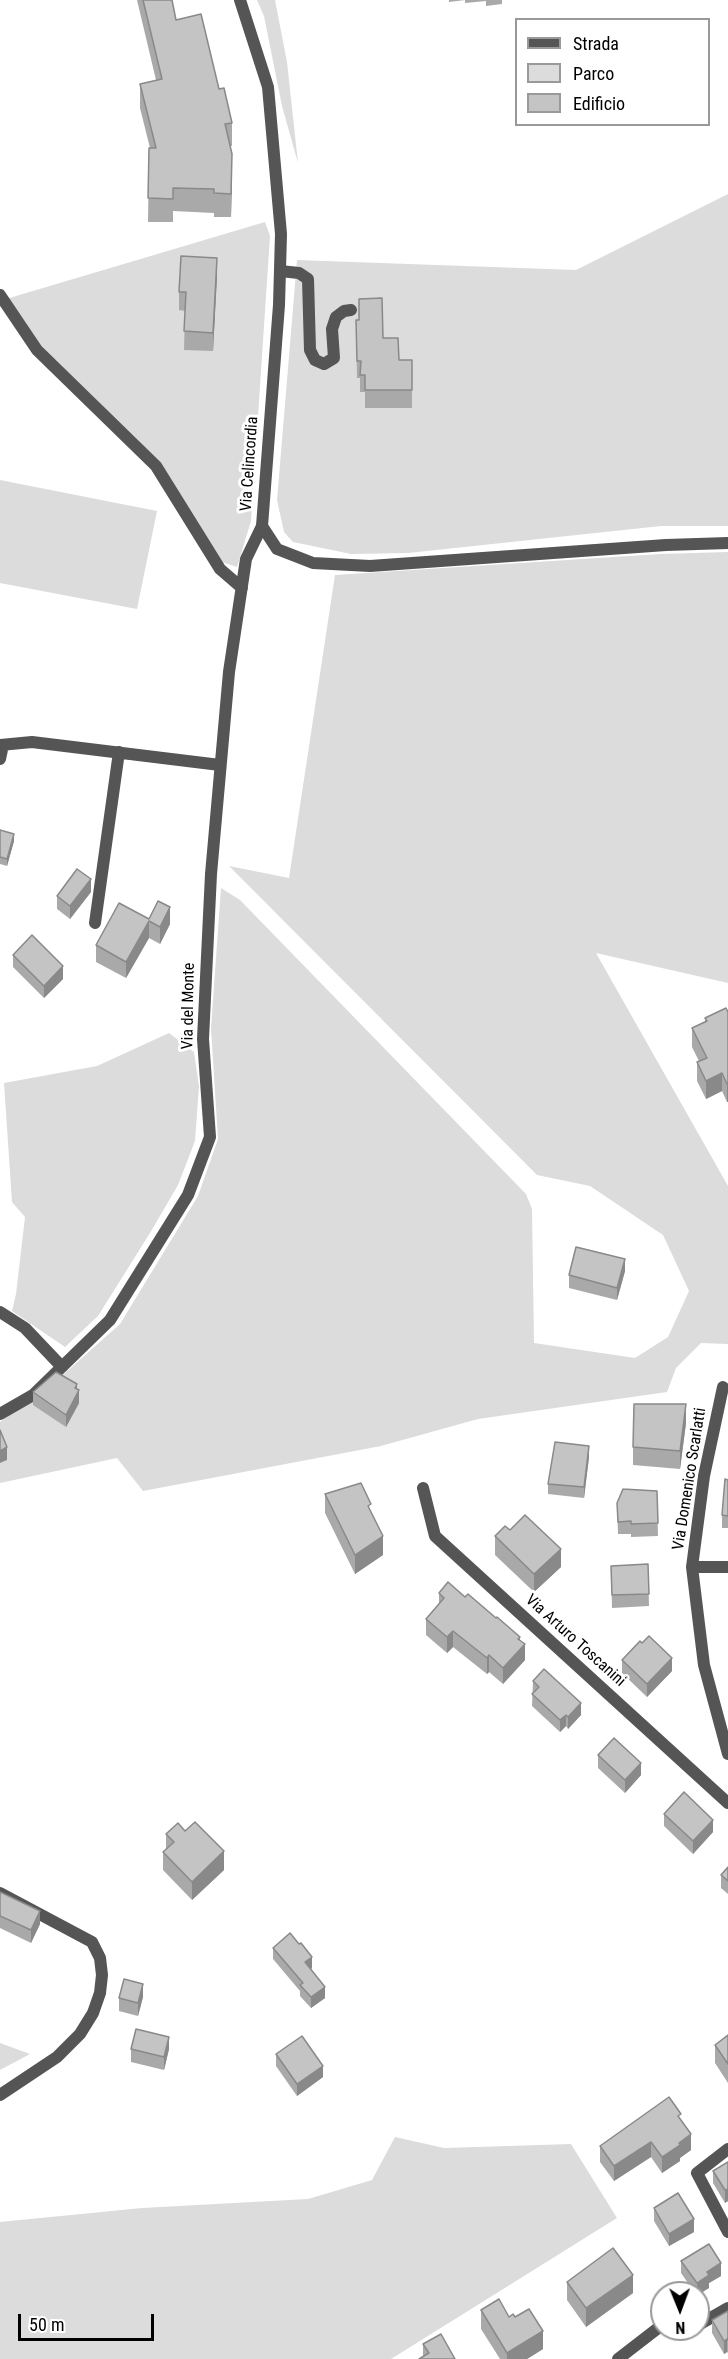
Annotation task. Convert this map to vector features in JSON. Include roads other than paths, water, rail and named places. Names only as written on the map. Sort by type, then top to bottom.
[{"type":"street","name":"Via Celincordia","points":[[240,0],[268,87],[280,222],[280,271],[262,526],[277,549],[313,563],[370,566],[728,543]]},
{"type":"street","points":[[280,271],[299,273],[308,279],[310,350],[315,360],[324,364],[334,358],[332,329],[336,317],[344,311],[351,310]]},
{"type":"street","points":[[0,295],[37,350],[156,466],[220,569],[242,588]]},
{"type":"street","name":"Via del Monte","points":[[0,1414],[33,1395],[110,1320],[188,1195],[210,1137],[203,1039],[211,874],[220,765],[229,672],[246,559],[262,526]]},
{"type":"street","points":[[0,759],[1,745],[32,742],[220,765]]},
{"type":"street","points":[[95,923],[118,752]]},
{"type":"street","points":[[0,1312],[25,1328],[62,1366]]},
{"type":"street","name":"Via Domenico Scarlatti","points":[[723,1387],[704,1476],[692,1567],[704,1665],[728,1754]]},
{"type":"street","name":"Via Arturo Toscanini","points":[[423,1488],[435,1536],[728,1803]]},
{"type":"street","points":[[692,1567],[728,1567]]},
{"type":"street","points":[[0,1893],[92,1942],[100,1958],[102,1975],[100,1993],[93,2013],[80,2034],[57,2057],[0,2095]]},
{"type":"street","points":[[728,2149],[697,2173],[728,2232]]},
{"type":"street","points":[[710,2318],[728,2308]]},
{"type":"street","points":[[618,2359],[650,2334]]}]
